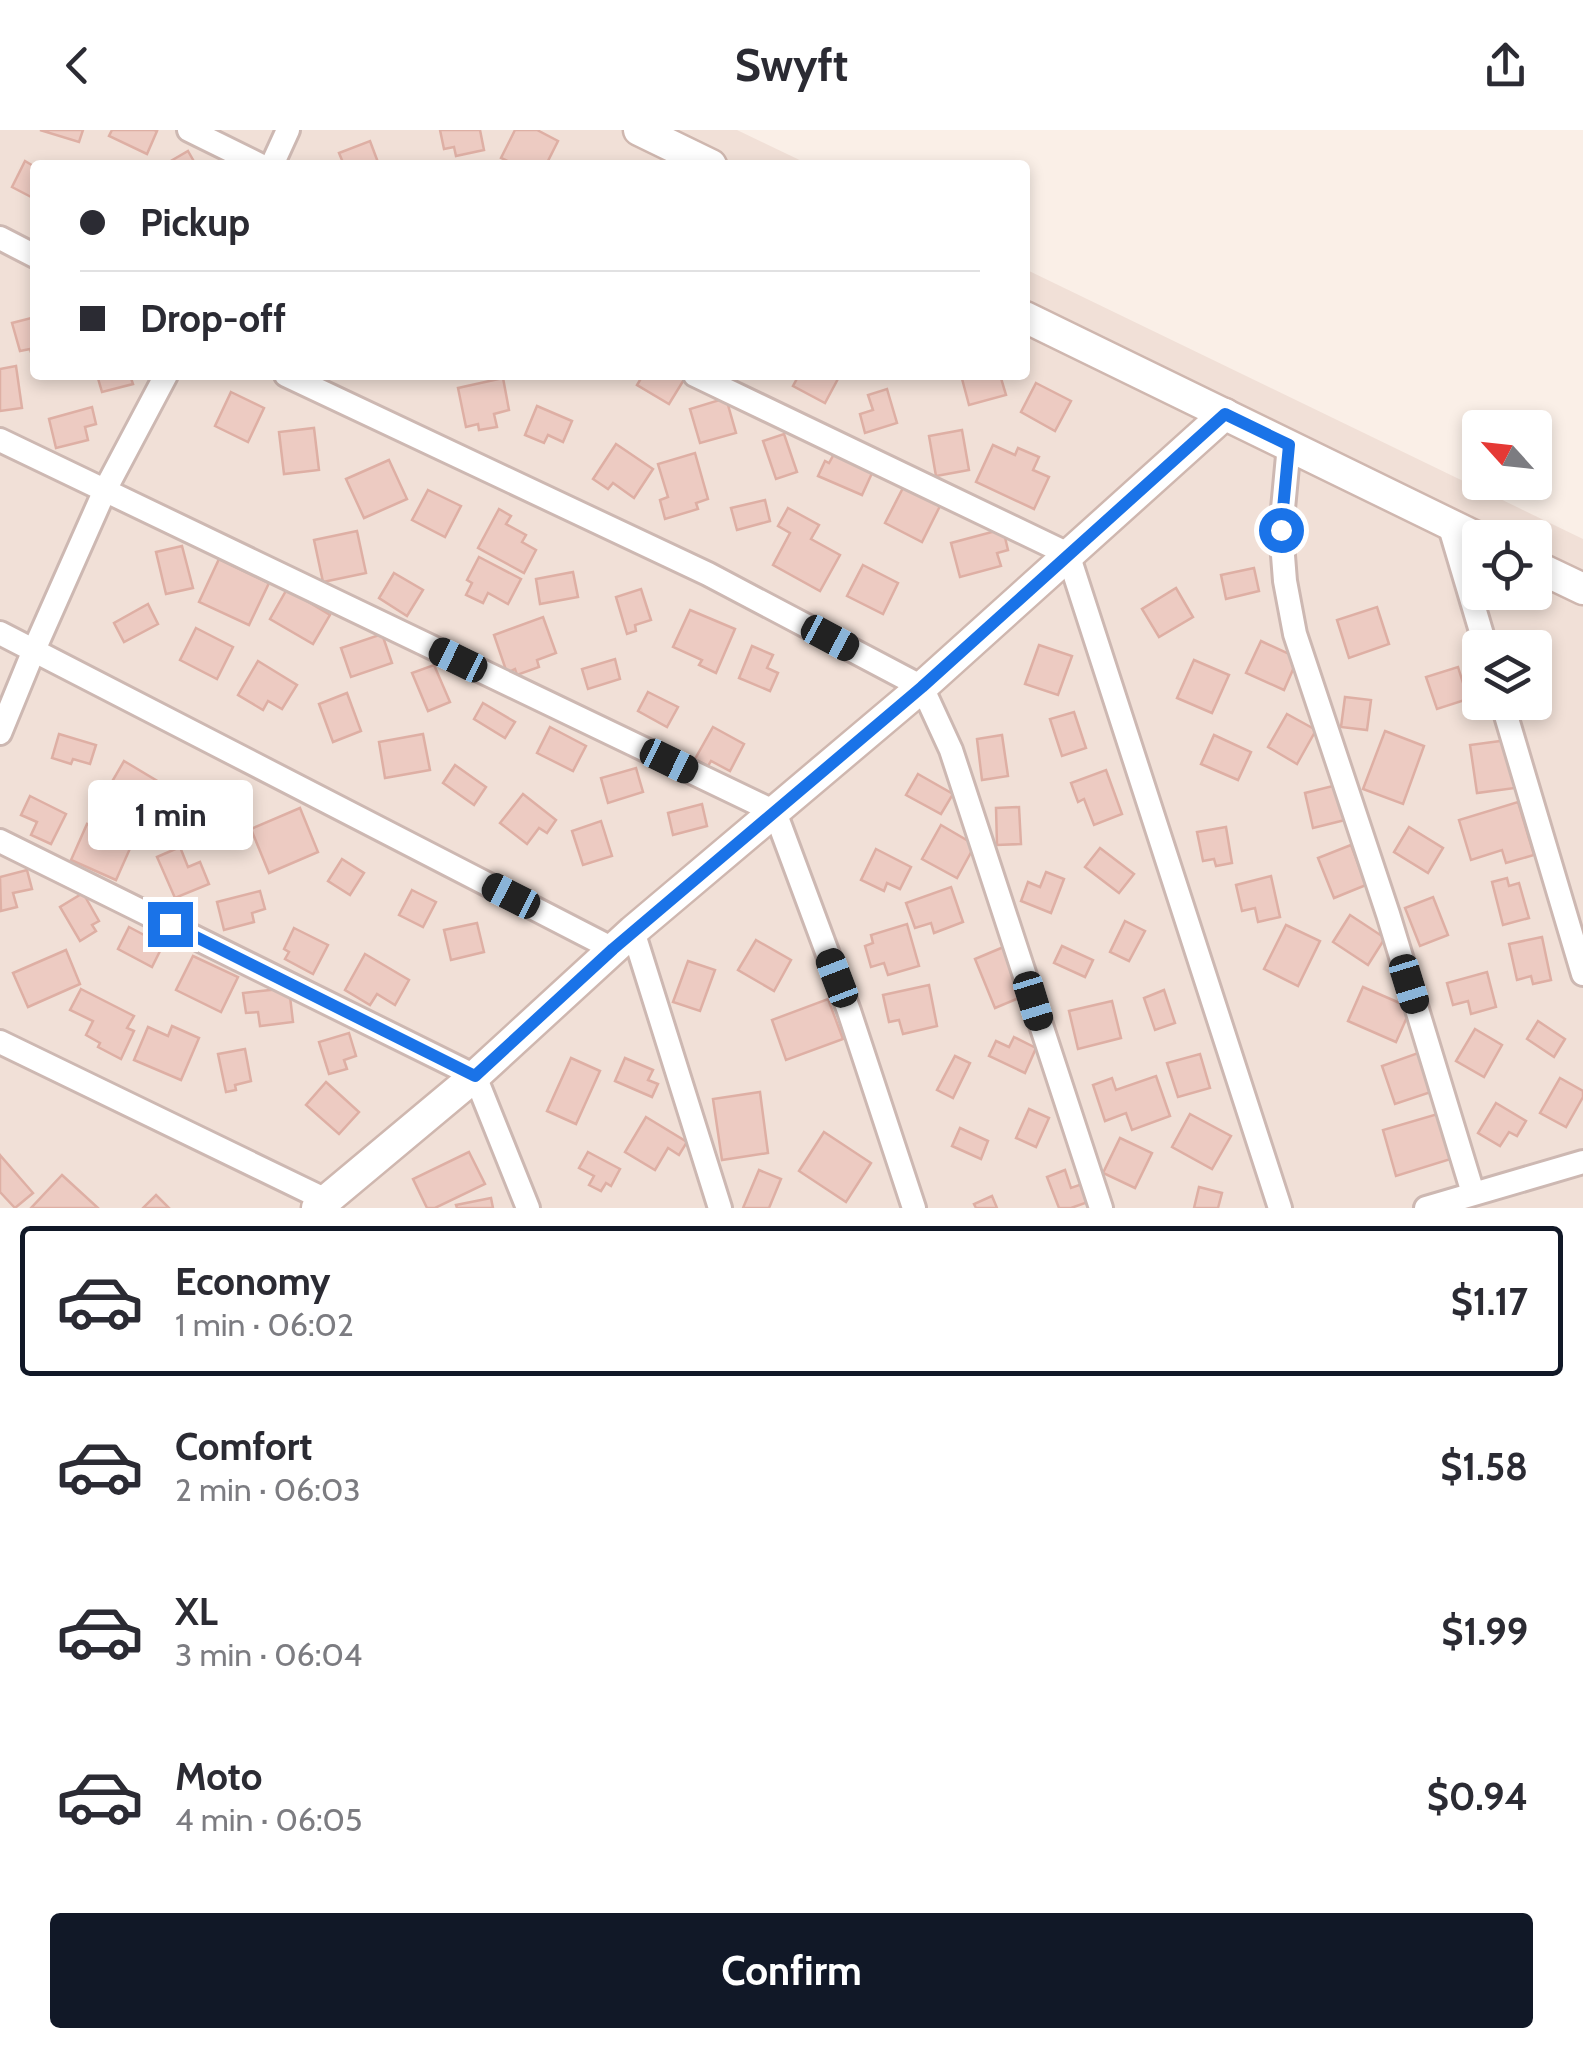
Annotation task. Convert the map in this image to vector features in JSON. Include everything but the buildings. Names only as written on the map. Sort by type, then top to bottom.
[{"type":"street","points":[[189,130],[250,160]]},
{"type":"street","points":[[274,160],[288,130]]},
{"type":"street","points":[[639,130],[702,160]]},
{"type":"street","points":[[0,238],[30,253]]},
{"type":"street","points":[[1030,319],[1462,531]]},
{"type":"street","points":[[0,733],[105,490],[163,380]]},
{"type":"street","points":[[297,380],[708,574],[922,687],[952,750],[1101,1208]]},
{"type":"street","points":[[706,380],[1068,554],[1280,1208]]},
{"type":"street","points":[[0,1042],[324,1205],[475,1076],[623,940],[922,687],[1225,414]]},
{"type":"street","points":[[0,440],[775,812],[849,1011],[914,1208]]},
{"type":"street","points":[[1289,445],[1281,530],[1284,581],[1295,634],[1388,914],[1472,1192]]},
{"type":"street","points":[[1448,524],[1480,630]]},
{"type":"street","points":[[1552,574],[1583,589]]},
{"type":"street","points":[[0,633],[623,940],[720,1208]]},
{"type":"street","points":[[1507,720],[1583,974]]},
{"type":"street","points":[[0,840],[475,1076],[528,1208]]},
{"type":"street","points":[[1426,1208],[1583,1162]]},
{"type":"shaded area","points":[[0,130],[737,130],[800,160],[30,160],[30,380],[1030,380],[1030,271],[1462,480],[1462,500],[1502,500],[1544,520],[1462,520],[1462,610],[1552,610],[1552,524],[1583,539],[1583,1208],[0,1208]]},
{"type":"route","points":[[170,924],[475,1076],[613,949],[922,687],[1225,414],[1289,445],[1281,530]]}]
